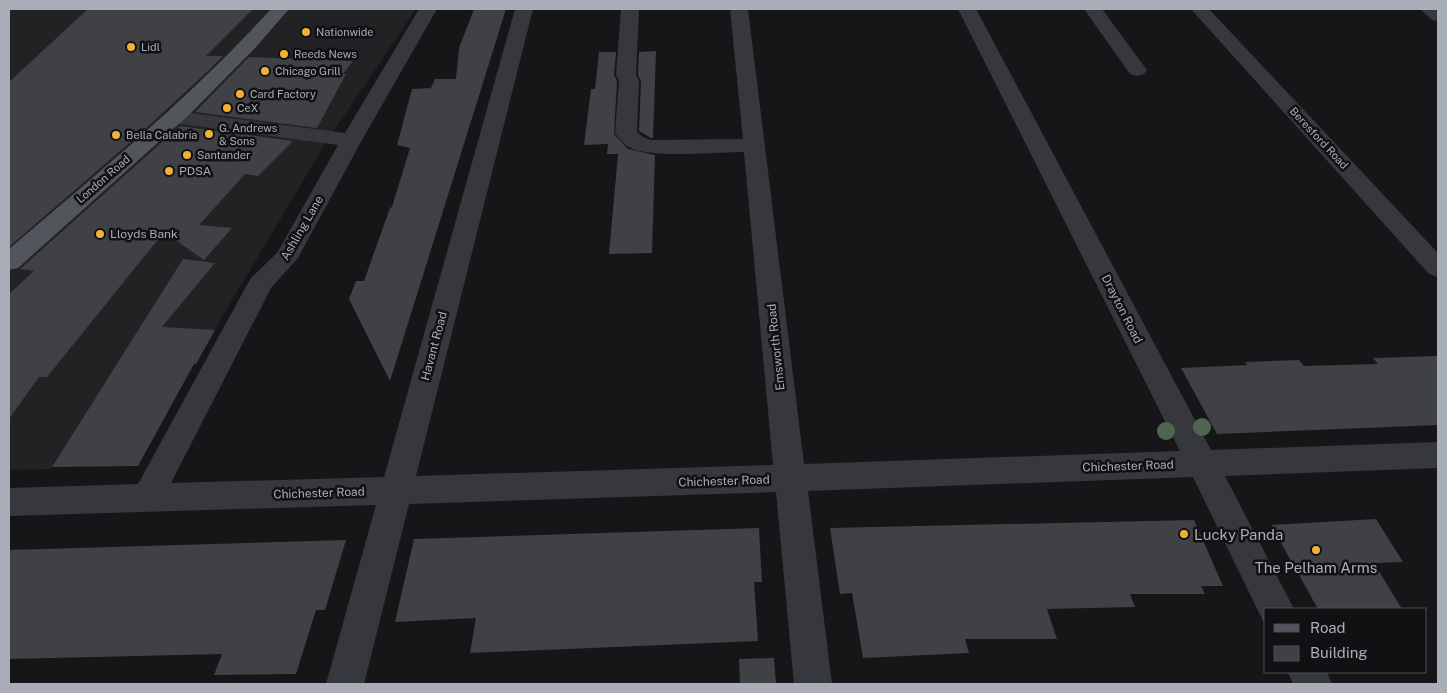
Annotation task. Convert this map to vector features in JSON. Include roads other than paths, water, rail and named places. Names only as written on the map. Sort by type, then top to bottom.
[{"type":"main road","name":"London Road","points":[[9,262],[174,117],[245,48],[280,9]]},
{"type":"street","name":"Ashling Lane","points":[[146,498],[261,283],[286,258],[351,140],[428,9]]},
{"type":"street","name":"Havant Road","points":[[345,684],[524,9]]},
{"type":"street","points":[[630,9],[626,75],[629,81],[626,134],[635,142],[648,147],[754,145]]},
{"type":"street","name":"Emsworth Road","points":[[739,9],[813,684]]},
{"type":"street","name":"Drayton Road","points":[[967,9],[1275,608]]},
{"type":"street","points":[[1093,9],[1137,70]]},
{"type":"street","name":"Beresford Road","points":[[1200,9],[1438,268]]},
{"type":"street","points":[[1429,9],[1438,16]]},
{"type":"street","points":[[174,117],[351,140]]},
{"type":"street","name":"Chichester Road","points":[[9,502],[396,491],[1438,455]]},
{"type":"place","name":"Nationwide","points":[[306,32]]},
{"type":"place","name":"Lidl","points":[[131,47]]},
{"type":"place","name":"Reeds News","points":[[284,54]]},
{"type":"place","name":"Chicago Grill","points":[[265,71]]},
{"type":"place","name":"Card Factory","points":[[240,94]]},
{"type":"place","name":"CeX","points":[[227,108]]},
{"type":"place","name":"G. Andrews & Sons","points":[[209,134]]},
{"type":"place","name":"Bella Calabria","points":[[116,135]]},
{"type":"place","name":"Santander","points":[[187,155]]},
{"type":"place","name":"PDSA","points":[[169,171]]},
{"type":"place","name":"Lloyds Bank","points":[[100,234]]},
{"type":"place","name":"Lucky Panda","points":[[1184,534]]},
{"type":"place","name":"The Pelham Arms","points":[[1316,550]]}]
